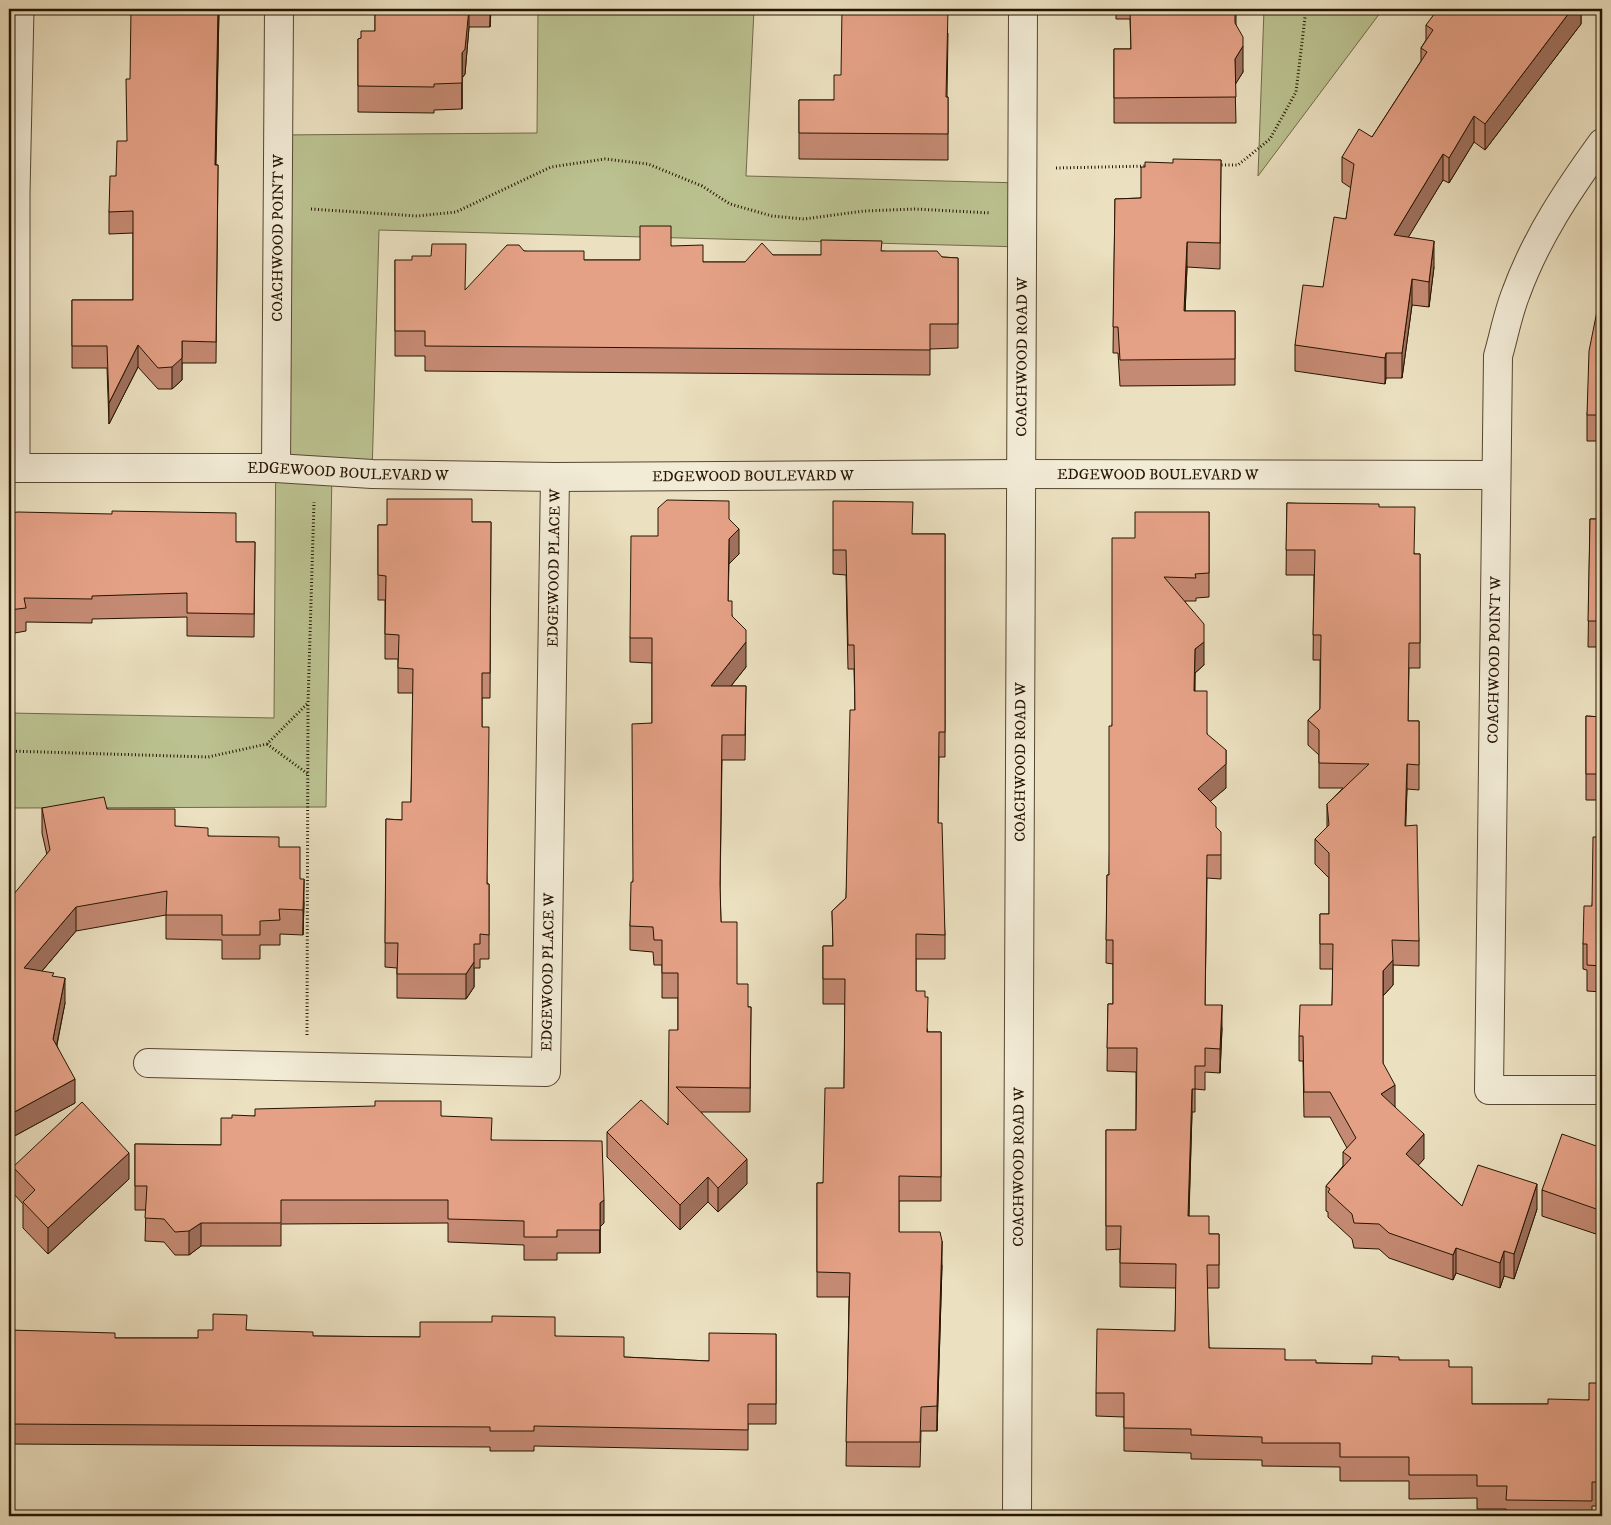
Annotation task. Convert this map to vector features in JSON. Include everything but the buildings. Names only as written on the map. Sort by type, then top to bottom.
[{"type":"street","name":"COACHWOOD POINT W","points":[[276,468],[279,9]]},
{"type":"street","name":"COACHWOOD ROAD W","points":[[1017,1516],[1023,9]]},
{"type":"street","name":"COACHWOOD POINT W","points":[[1602,143],[1566,193],[1538,242],[1516,293],[1498,356],[1489,1090],[1602,1090]]},
{"type":"street","name":"EDGEWOOD BOULEVARD W","points":[[14,468],[276,468],[372,474],[555,477],[1020,474],[1496,475]]},
{"type":"street","name":"EDGEWOOD PLACE W","points":[[148,1063],[546,1072],[555,477]]},
{"type":"lane","points":[[14,468],[14,193],[24,9]]},
{"type":"path","points":[[1208,165],[1238,165],[1270,139],[1296,92],[1306,9]]},
{"type":"path","points":[[278,207],[417,216],[456,212],[551,167],[605,159],[648,164],[702,186],[730,204],[772,216],[804,219],[864,211],[915,208],[1022,216]]},
{"type":"path","points":[[1022,168],[1150,166]]},
{"type":"path","points":[[307,1067],[308,703],[315,470]]},
{"type":"path","points":[[9,751],[208,758],[267,744],[308,703]]},
{"type":"path","points":[[267,744],[308,774]]},
{"type":"green space","points":[[538,9],[754,9],[746,176],[1022,183],[1023,247],[379,230],[372,474],[332,472],[326,807],[11,808],[9,810],[9,713],[274,718],[278,135],[537,133]]},
{"type":"green space","points":[[1264,9],[1383,9],[1258,176]]}]
